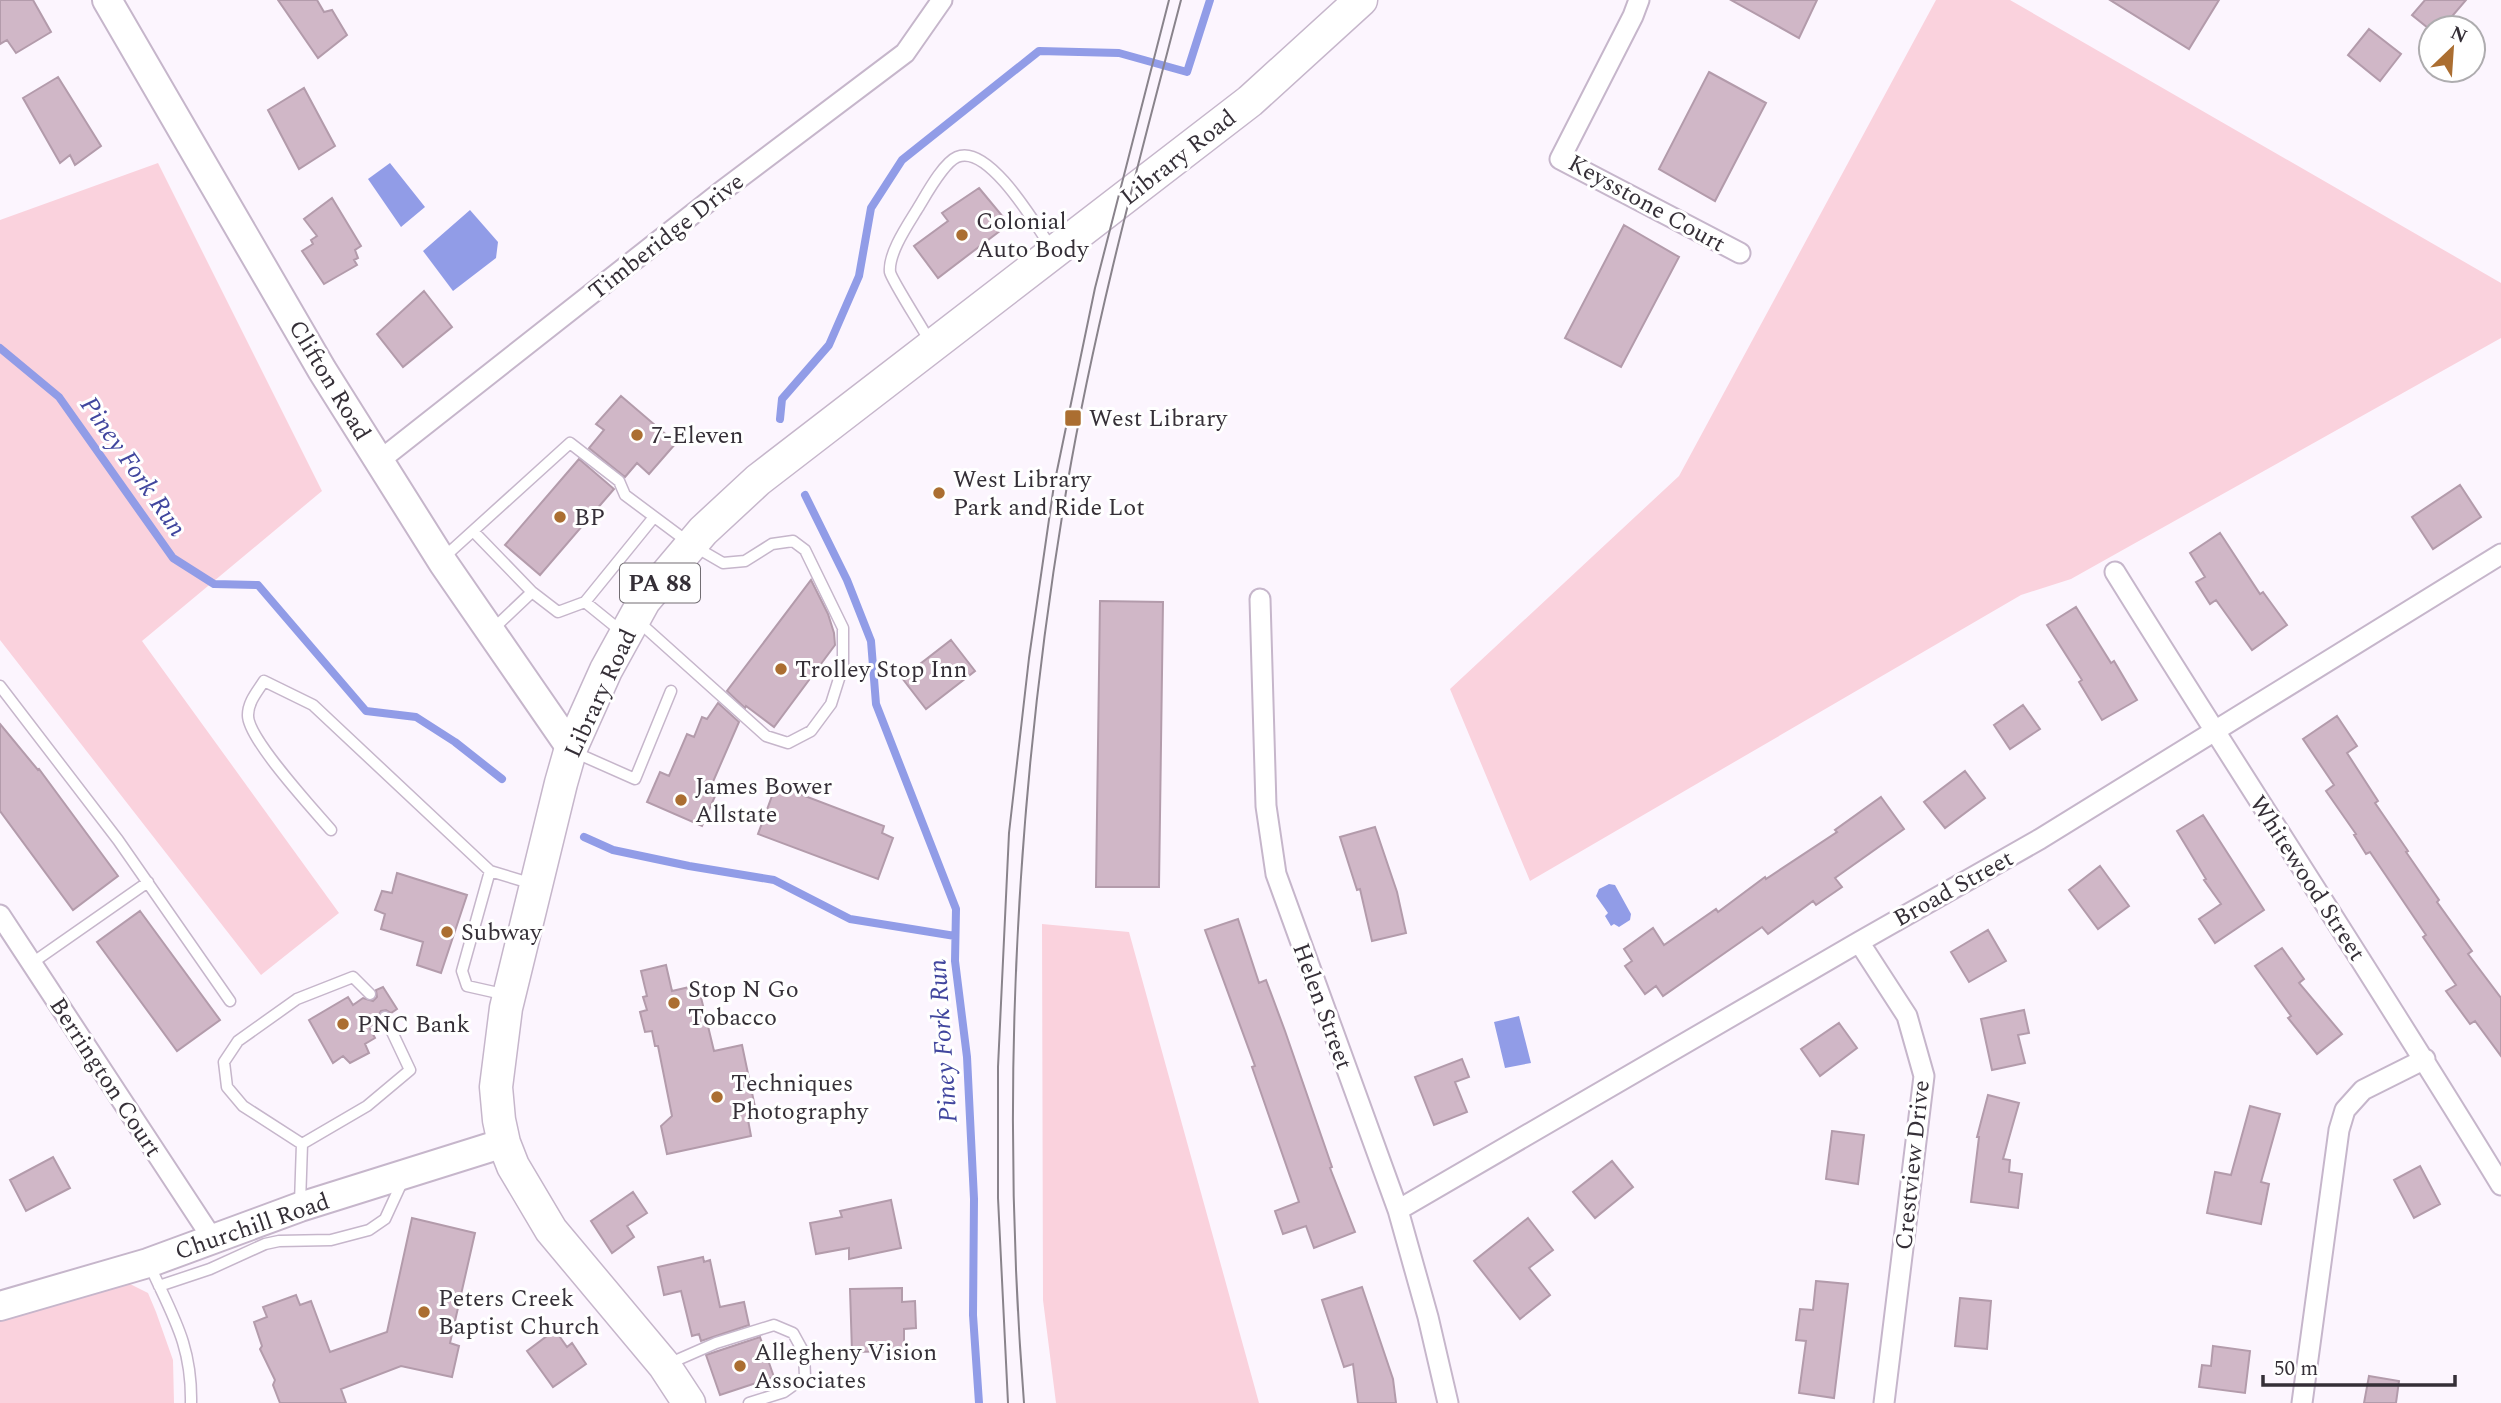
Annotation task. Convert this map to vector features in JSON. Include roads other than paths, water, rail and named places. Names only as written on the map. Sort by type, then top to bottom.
[{"type":"main road","name":"Clifton Road","points":[[107,0],[315,358],[442,559],[571,749]]},
{"type":"main road","name":"Library Road","points":[[689,1403],[664,1365],[551,1230],[527,1192],[504,1143],[496,1106],[501,1040],[509,995],[536,886],[571,749],[606,670],[644,601],[703,531],[758,480],[1250,101],[1361,0]]},
{"type":"main road","name":"Churchill Road","points":[[0,1306],[153,1274],[212,1238],[300,1207],[504,1143]]},
{"type":"street","name":"Timberidge Drive","points":[[379,461],[722,191],[905,53],[942,0]]},
{"type":"street","name":"Keysstone Court","points":[[1639,0],[1560,159],[1740,253]]},
{"type":"street","name":"Broad Street","points":[[1398,1210],[2040,839],[2501,554]]},
{"type":"street","name":"Whitewood Street","points":[[2115,572],[2213,731],[2425,1059],[2501,1185]]},
{"type":"street","name":"Helen Street","points":[[1260,599],[1266,806],[1276,874],[1398,1210],[1428,1317],[1448,1403]]},
{"type":"street","name":"Berrington Court","points":[[0,915],[212,1238]]},
{"type":"street","name":"Crestview Drive","points":[[1859,942],[1907,1016],[1924,1076],[1884,1403]]},
{"type":"street","points":[[2302,1403],[2339,1130],[2346,1110],[2363,1090],[2425,1059]]},
{"type":"lane","points":[[932,345],[890,272],[893,255],[902,233],[955,158],[966,155],[983,162],[1004,180],[1054,252]]},
{"type":"lane","points":[[442,559],[570,443],[619,481],[625,495],[692,545],[723,563],[745,561],[772,544],[793,541],[805,550],[843,628],[843,666],[831,704],[811,731],[788,743],[766,736],[630,626],[585,602]]},
{"type":"lane","points":[[473,531],[532,592],[558,612],[585,602],[654,517]]},
{"type":"lane","points":[[491,632],[532,592]]},
{"type":"lane","points":[[331,830],[261,746],[247,718],[251,700],[264,681],[313,705],[490,871],[536,886]]},
{"type":"lane","points":[[0,686],[118,840],[230,1001]]},
{"type":"lane","points":[[571,749],[635,779],[671,691]]},
{"type":"lane","points":[[490,871],[462,971],[467,986],[509,995]]},
{"type":"lane","points":[[32,963],[148,882]]},
{"type":"lane","points":[[302,1144],[243,1106],[227,1087],[223,1062],[239,1041],[298,999],[352,977],[370,994]]},
{"type":"lane","points":[[302,1144],[367,1106],[410,1070],[385,1017]]},
{"type":"lane","points":[[300,1207],[302,1144]]},
{"type":"lane","points":[[191,1403],[191,1375],[183,1337],[153,1274],[210,1269],[265,1244],[279,1241],[308,1238],[331,1240],[369,1230],[385,1219],[406,1174]]},
{"type":"lane","points":[[664,1365],[716,1343],[774,1325],[793,1333],[804,1353],[805,1377],[784,1392],[749,1403]]},
{"type":"water","points":[[390,163],[425,207],[401,227],[368,179]]},
{"type":"water","points":[[470,210],[498,242],[496,258],[453,291],[423,251]]},
{"type":"water","points":[[1609,884],[1615,885],[1631,914],[1630,920],[1619,927],[1614,924],[1611,926],[1605,916],[1608,913],[1596,896],[1599,889]]},
{"type":"water","points":[[1519,1016],[1531,1063],[1505,1068],[1494,1022]]},
{"type":"waterway","points":[[780,419],[782,399],[829,345],[859,276],[871,208],[902,160],[1039,51],[1119,53],[1187,72],[1210,0]]},
{"type":"waterway","name":"Piney Fork Run","points":[[0,348],[59,397],[173,558],[214,584],[258,585],[366,711],[416,717],[455,742],[502,779]]},
{"type":"waterway","name":"Piney Fork Run","points":[[805,495],[847,580],[871,641],[876,704],[956,909],[955,961],[967,1057],[974,1199],[973,1315],[979,1403]]},
{"type":"waterway","name":"Piney Fork Run","points":[[584,837],[613,850],[774,880],[850,919],[955,936]]},
{"type":"tram line","points":[[1008,1403],[998,1198],[998,1067],[1009,833],[1029,658],[1054,485],[1095,288],[1169,0]]},
{"type":"tram line","points":[[1024,1403],[1013,1174],[1014,1058],[1017,943],[1035,714],[1078,425],[1119,242],[1181,0]]},
{"type":"place","name":"Colonial Auto Body","points":[[962,235]]},
{"type":"place","name":"West Library","points":[[1073,418]]},
{"type":"place","name":"7-Eleven","points":[[637,435]]},
{"type":"place","name":"West Library Park and Ride Lot","points":[[939,493]]},
{"type":"place","name":"BP","points":[[560,517]]},
{"type":"place","name":"Trolley Stop Inn","points":[[781,669]]},
{"type":"place","name":"James Bower Allstate","points":[[681,800]]},
{"type":"place","name":"Subway","points":[[447,932]]},
{"type":"place","name":"Stop N Go Tobacco","points":[[674,1003]]},
{"type":"place","name":"PNC Bank","points":[[343,1024]]},
{"type":"place","name":"Techniques Photography","points":[[717,1097]]},
{"type":"place","name":"Peters Creek Baptist Church","points":[[424,1312]]},
{"type":"place","name":"Allegheny Vision Associates","points":[[740,1366]]}]
